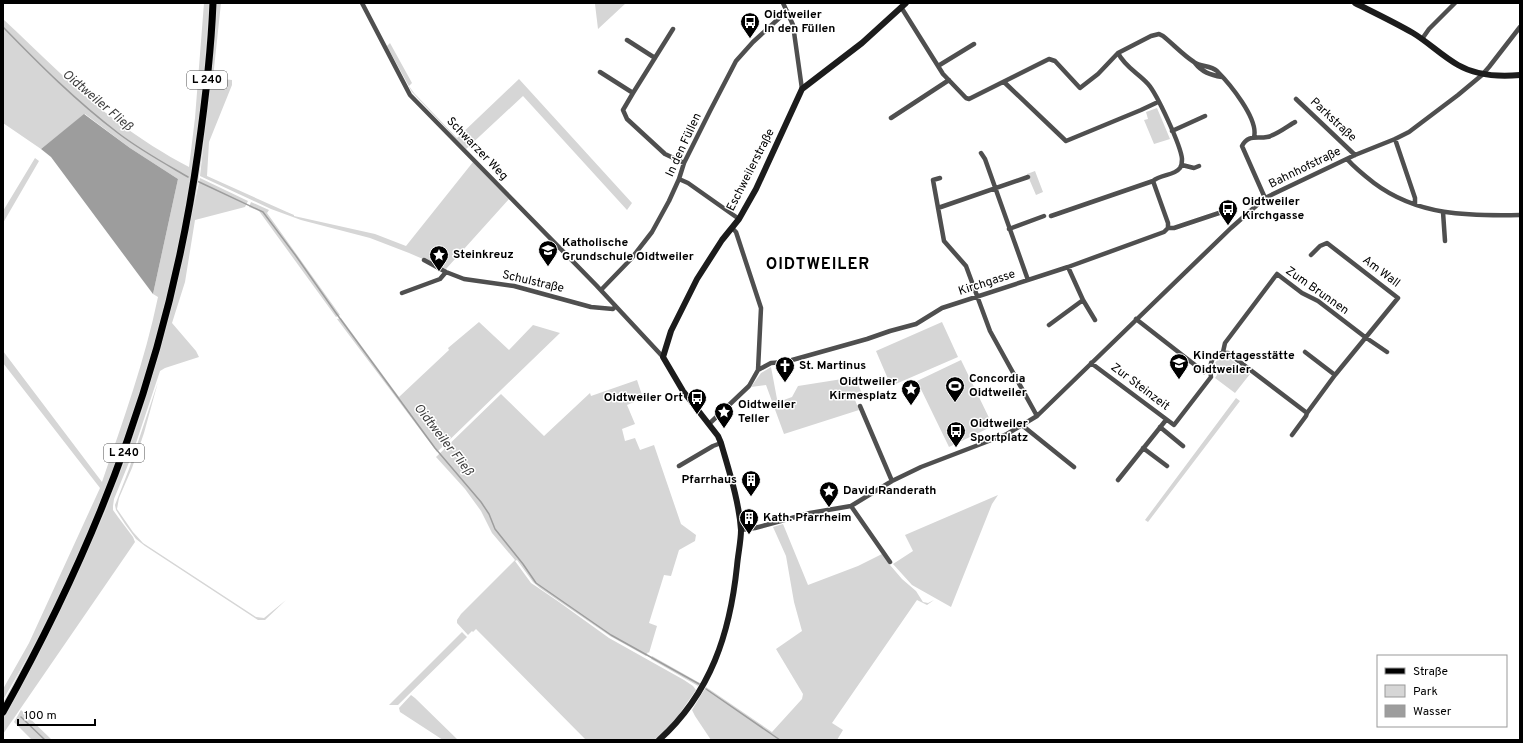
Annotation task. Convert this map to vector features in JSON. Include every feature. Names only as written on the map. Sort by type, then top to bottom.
[{"type":"main road","name":"L 240","points":[[5,709],[76,570],[95,526],[125,449],[154,359],[167,312],[186,230],[194,185],[208,80],[212,3]]},
{"type":"street","name":"Schwarzer Weg","points":[[362,3],[410,95],[601,290]]},
{"type":"street","points":[[783,3],[793,25],[802,89]]},
{"type":"street","points":[[1355,3],[1393,22],[1422,39],[1469,71],[1482,75],[1520,75]]},
{"type":"street","points":[[1422,39],[1429,29],[1455,3]]},
{"type":"street","points":[[903,5],[943,74],[966,98],[969,99],[1049,59],[1055,61],[1080,88],[1098,74],[1118,53],[1151,36],[1159,34],[1195,63],[1200,70],[1211,75],[1222,77]]},
{"type":"street","name":"Eschweilerstraße","points":[[663,357],[671,330],[697,279],[722,240],[739,219],[756,189],[802,89],[862,43],[903,5]]},
{"type":"street","name":"In den Füllen","points":[[601,290],[631,259],[652,232],[679,179],[684,163],[736,61],[787,11]]},
{"type":"street","name":"Bahnhofstraße","points":[[741,530],[755,528],[810,513],[851,506],[892,481],[921,467],[1007,434],[1023,426],[1037,416],[1231,228],[1265,198],[1355,155],[1395,140],[1409,132],[1482,75],[1520,27]]},
{"type":"street","points":[[673,29],[623,110],[627,119],[665,154],[684,163]]},
{"type":"street","points":[[627,40],[655,58]]},
{"type":"street","points":[[938,66],[974,44]]},
{"type":"street","points":[[1118,53],[1122,61],[1148,84],[1172,131],[1181,155],[1182,165]]},
{"type":"street","points":[[1195,63],[1211,66],[1240,99],[1254,126],[1254,137]]},
{"type":"street","points":[[600,72],[633,93]]},
{"type":"street","points":[[891,118],[949,80]]},
{"type":"street","points":[[1004,82],[1066,142],[1158,102]]},
{"type":"street","name":"Parkstraße","points":[[1296,99],[1355,155]]},
{"type":"street","points":[[1172,131],[1205,116]]},
{"type":"street","points":[[1265,198],[1243,150],[1244,143],[1254,137],[1268,138],[1295,122]]},
{"type":"street","points":[[1395,140],[1415,198],[1415,204]]},
{"type":"street","points":[[981,153],[985,159],[1028,280]]},
{"type":"street","name":"Parkstraße","points":[[1347,159],[1368,179],[1388,194],[1404,202],[1443,212],[1468,215],[1520,215]]},
{"type":"street","points":[[1182,165],[1194,168],[1199,166]]},
{"type":"street","points":[[1051,216],[1154,181],[1175,172],[1182,165]]},
{"type":"street","points":[[938,208],[1028,176]]},
{"type":"street","points":[[940,178],[933,180],[944,241],[966,266],[976,298],[990,331],[1037,416]]},
{"type":"street","points":[[679,179],[688,183],[739,219]]},
{"type":"street","points":[[1154,181],[1168,223],[1168,228]]},
{"type":"street","name":"Kirchgasse","points":[[758,370],[771,363],[785,362],[916,324],[942,308],[1068,267],[1164,232],[1168,228],[1174,228],[1222,212]]},
{"type":"street","points":[[1443,212],[1445,242]]},
{"type":"street","points":[[1009,229],[1044,216]]},
{"type":"street","points":[[709,424],[749,386],[758,370],[761,308],[736,232],[732,228]]},
{"type":"street","name":"Am Wall","points":[[1311,255],[1320,246],[1327,243],[1398,298],[1365,337]]},
{"type":"street","name":"Schulstraße","points":[[424,260],[446,272],[464,279],[532,290],[595,307],[613,309],[615,307]]},
{"type":"street","points":[[1068,267],[1083,300],[1095,320]]},
{"type":"street","points":[[402,293],[440,279],[446,272]]},
{"type":"street","name":"Zum Brunnen","points":[[1223,352],[1225,343],[1277,274],[1302,292],[1318,301],[1365,337]]},
{"type":"street","points":[[601,290],[615,307],[663,357],[683,391],[718,436],[734,491],[741,530],[730,618],[716,659],[687,710],[659,740]]},
{"type":"street","points":[[1049,325],[1083,300]]},
{"type":"street","points":[[1136,319],[1204,372]]},
{"type":"street","points":[[1292,435],[1335,375],[1365,337],[1387,352]]},
{"type":"street","points":[[1223,352],[1228,353],[1307,413]]},
{"type":"street","name":"Zur Steinzeit","points":[[1091,363],[1174,425],[1211,377],[1210,366],[1212,359],[1219,353],[1223,352]]},
{"type":"street","points":[[1305,352],[1335,375]]},
{"type":"street","points":[[860,406],[892,481]]},
{"type":"street","points":[[1118,480],[1166,420]]},
{"type":"street","points":[[1023,426],[1074,467]]},
{"type":"street","points":[[1160,427],[1183,446]]},
{"type":"street","points":[[680,466],[713,446],[721,443]]},
{"type":"street","points":[[1143,448],[1167,466]]},
{"type":"street","points":[[851,506],[890,562]]},
{"type":"green space","points":[[204,3],[209,3],[195,153],[175,265],[152,354],[119,456],[78,556],[30,653],[3,700],[3,689],[29,643],[100,488],[3,363],[3,351],[102,482],[133,390],[153,321],[158,297],[153,294],[178,179],[130,148],[85,114],[41,149],[3,123],[3,19],[74,86],[119,123],[144,141],[189,167],[195,118]]},
{"type":"green space","points":[[216,3],[221,3],[213,78],[232,80],[232,85],[209,142],[207,176],[294,216],[375,234],[406,246],[473,162],[509,199],[446,269],[370,238],[301,220],[271,209],[200,176],[211,78]]},
{"type":"green space","points":[[626,3],[598,29],[595,4]]},
{"type":"green space","points":[[390,43],[412,83],[409,86],[457,138],[519,79],[632,203],[627,210],[523,96],[466,149],[412,92],[387,46]]},
{"type":"green space","points":[[1157,108],[1170,139],[1154,144],[1144,120],[1148,119],[1146,112]]},
{"type":"green space","points":[[35,158],[39,161],[3,223],[3,211]]},
{"type":"green space","points":[[1035,171],[1043,192],[1036,195],[1027,174]]},
{"type":"green space","points":[[200,178],[248,201],[245,207],[195,220],[185,282],[172,323],[196,351],[199,357],[160,371],[132,455],[114,499],[113,510],[135,542],[3,734],[3,717],[36,659],[70,590],[104,514],[127,455],[142,411],[168,321]]},
{"type":"green space","points":[[251,202],[269,210],[267,213],[340,315],[336,317],[259,211],[249,207]]},
{"type":"green space","points":[[341,318],[399,397],[449,350],[448,348],[479,322],[509,350],[533,325],[560,333],[437,452],[337,319]]},
{"type":"green space","points":[[942,322],[958,357],[891,386],[876,351]]},
{"type":"green space","points":[[1223,356],[1228,357],[1250,374],[1235,393],[1215,378],[1217,375],[1215,363]]},
{"type":"green space","name":"Concordia Oidtweiler","points":[[961,360],[993,426],[949,447],[917,381]]},
{"type":"green space","points":[[771,367],[777,399],[781,401],[792,397],[798,386],[855,377],[863,396],[855,400],[859,410],[784,434],[766,385],[751,387],[761,373]]},
{"type":"green space","points":[[637,380],[643,398],[627,405],[635,424],[622,429],[625,441],[635,438],[640,450],[654,445],[681,524],[696,535],[695,541],[679,550],[671,576],[664,575],[649,623],[657,626],[649,653],[648,652],[646,656],[610,636],[540,588],[533,582],[517,560],[515,561],[531,583],[609,638],[684,680],[696,690],[678,716],[656,740],[586,740],[476,629],[468,635],[457,623],[457,620],[461,614],[515,560],[492,533],[481,511],[465,489],[436,457],[501,394],[544,436],[590,393],[591,396]]},
{"type":"green space","points":[[158,382],[144,433],[132,468],[119,498],[117,509],[133,532],[143,543],[256,617],[264,618],[286,600],[265,620],[258,620],[145,546],[136,539],[116,510],[115,505],[129,469]]},
{"type":"green space","points":[[1236,398],[1240,401],[1148,522],[1145,520]]},
{"type":"green space","points":[[998,495],[992,504],[951,607],[912,585],[893,564],[913,551],[905,535]]},
{"type":"green space","points":[[783,524],[808,585],[858,566],[882,554],[902,579],[916,591],[923,602],[928,603],[934,600],[927,605],[917,600],[832,723],[843,730],[837,740],[711,740],[692,710],[706,687],[772,732],[802,699],[803,694],[776,649],[802,631],[794,602],[786,556],[773,527]]},
{"type":"green space","points":[[462,632],[467,637],[398,705],[389,705]]},
{"type":"green space","points":[[652,656],[700,683],[698,686],[651,659]]},
{"type":"green space","points":[[411,695],[458,740],[443,740],[400,712],[399,708]]},
{"type":"green space","points":[[21,710],[52,740],[32,740],[14,722]]},
{"type":"water","points":[[84,114],[130,148],[178,179],[153,294],[51,157],[41,149]]},
{"type":"waterway","name":"Oidtweiler Fließ","points":[[3,27],[58,82],[102,121],[135,145],[188,177]]},
{"type":"waterway","name":"Oidtweiler Fließ","points":[[197,181],[263,212],[435,448],[481,502],[489,514],[495,529],[536,583],[611,635],[699,684]]},
{"type":"waterway","name":"Oidtweiler Fließ","points":[[706,689],[780,740]]},
{"type":"waterway","points":[[21,717],[45,740]]},
{"type":"place","name":"Oidtweiler In den Füllen","points":[[750,39]]},
{"type":"place","name":"Oidtweiler Kirchgasse","points":[[1228,226]]},
{"type":"place","name":"Katholische Grundschule Oidtweiler","points":[[548,267]]},
{"type":"place","name":"Steinkreuz","points":[[439,272]]},
{"type":"place","name":"Kindertagesstätte Oidtweiler","points":[[1179,380]]},
{"type":"place","name":"St. Martinus","points":[[785,383]]},
{"type":"place","name":"Concordia Oidtweiler","points":[[955,403]]},
{"type":"place","name":"Oidtweiler Kirmesplatz","points":[[911,406]]},
{"type":"place","name":"Oidtweiler Ort","points":[[697,415]]},
{"type":"place","name":"Oidtweiler Teller","points":[[724,429]]},
{"type":"place","name":"Oidtweiler Sportplatz","points":[[956,448]]},
{"type":"place","name":"Pfarrhaus","points":[[751,497]]},
{"type":"place","name":"David Randerath","points":[[829,508]]},
{"type":"place","name":"Kath. Pfarrheim","points":[[749,535]]},
{"type":"district","name":"OIDTWEILER","points":[[818,265]]}]
